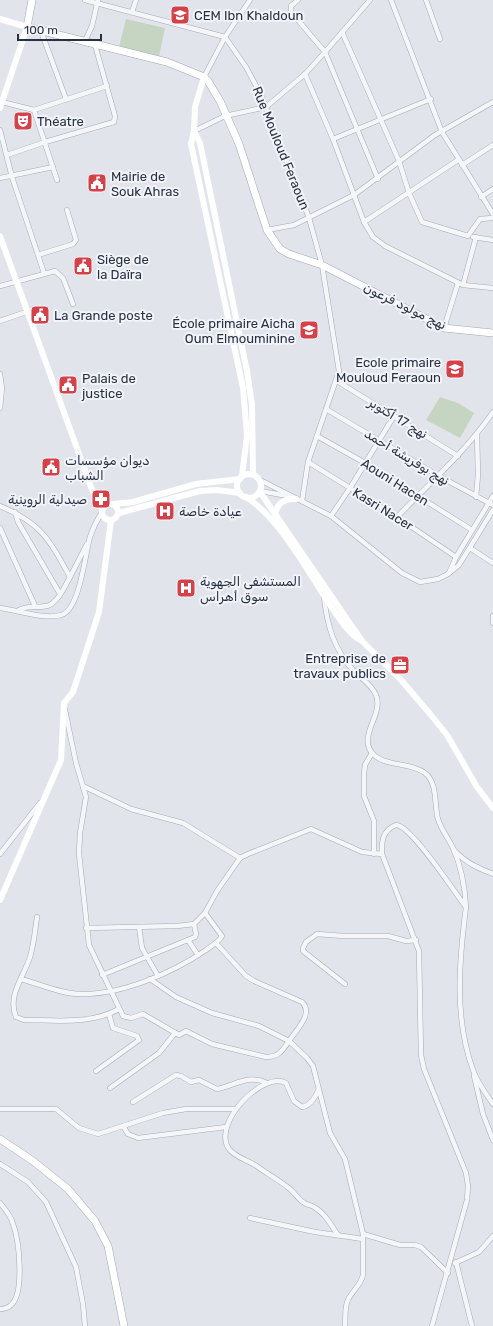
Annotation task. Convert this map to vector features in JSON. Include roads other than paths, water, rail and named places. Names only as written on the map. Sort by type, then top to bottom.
[{"type":"main road","points":[[32,0],[27,27],[167,62],[204,77]]},
{"type":"main road","name":"نهج مولود فرعون","points":[[204,77],[220,101],[225,116],[244,157],[268,230],[277,246],[282,251],[322,265],[444,328],[493,333]]},
{"type":"main road","points":[[0,1139],[33,1161],[68,1189],[95,1221],[108,1246],[124,1326]]},
{"type":"street","points":[[85,0],[98,2],[225,37]]},
{"type":"street","points":[[132,12],[136,0]]},
{"type":"street","points":[[240,493],[237,487],[241,477],[247,435],[243,388],[191,144],[194,131],[195,107],[204,77],[225,37],[250,0]]},
{"type":"street","points":[[298,0],[291,6],[290,12],[325,52],[378,179]]},
{"type":"street","points":[[391,0],[431,100],[442,132],[481,197],[493,214]]},
{"type":"street","points":[[426,0],[440,39]]},
{"type":"street","points":[[194,131],[225,116],[266,107],[305,74],[367,1]]},
{"type":"street","points":[[85,41],[92,26],[98,2]]},
{"type":"street","points":[[0,19],[27,27],[1,105],[34,110],[107,86]]},
{"type":"street","points":[[41,31],[66,100]]},
{"type":"street","points":[[342,32],[399,161],[409,193],[423,224],[468,236],[493,240]]},
{"type":"street","name":"Rue Mouloud Feraoun","points":[[225,37],[246,67],[266,107],[309,218],[322,265],[339,371],[337,381]]},
{"type":"street","points":[[7,155],[45,142],[114,122],[115,116],[95,45]]},
{"type":"street","points":[[305,74],[333,139],[364,222],[373,237],[385,246],[461,284],[493,288]]},
{"type":"street","points":[[333,139],[431,100]]},
{"type":"street","points":[[268,230],[294,225],[354,195],[378,179],[399,161],[442,132],[493,102]]},
{"type":"street","points":[[34,110],[57,180]]},
{"type":"street","points":[[0,130],[12,177],[44,273]]},
{"type":"street","points":[[194,131],[200,143],[247,370],[252,405],[253,474],[260,480],[331,516],[410,579],[420,582],[429,582],[448,574],[459,565],[493,510]]},
{"type":"street","points":[[462,165],[493,145]]},
{"type":"street","points":[[364,222],[458,160]]},
{"type":"street","points":[[0,178],[12,177],[53,167]]},
{"type":"street","points":[[481,197],[493,190]]},
{"type":"street","points":[[38,255],[73,244],[76,240],[67,210]]},
{"type":"street","points":[[468,236],[480,219],[493,218]]},
{"type":"street","points":[[0,236],[26,312],[65,411],[91,487],[106,519],[111,520],[116,518],[119,513],[200,491],[217,490],[240,493],[260,508],[277,527],[325,593],[327,618],[337,649],[348,664],[376,695],[378,705],[368,738],[368,746],[372,753],[382,759],[421,770],[430,778],[433,786],[438,820],[454,850],[464,888],[466,907],[459,989],[463,1032],[482,1114],[493,1140]]},
{"type":"street","points":[[444,328],[461,284],[476,237]]},
{"type":"street","points":[[0,286],[16,280],[53,271],[59,273],[63,278],[73,304]]},
{"type":"street","points":[[0,321],[26,312]]},
{"type":"street","points":[[0,374],[2,388],[0,408]]},
{"type":"street","points":[[297,499],[308,462],[337,381]]},
{"type":"street","name":"نهج 17 أكتوبر","points":[[337,381],[458,456]]},
{"type":"street","name":"نهج بوفريشة أحمد","points":[[326,409],[437,475],[491,504]]},
{"type":"street","points":[[397,517],[437,475],[458,456],[493,413]]},
{"type":"street","points":[[331,516],[394,416]]},
{"type":"street","points":[[476,497],[477,434]]},
{"type":"street","name":"Aouni Hacen","points":[[317,436],[365,463],[472,530]]},
{"type":"street","name":"Kasri Nacer","points":[[308,462],[397,517],[456,557]]},
{"type":"street","points":[[0,608],[19,610],[51,604],[60,594],[70,577],[98,518],[109,504],[133,502],[196,484],[253,474]]},
{"type":"street","points":[[260,480],[260,491],[348,629],[362,641],[402,682],[431,715],[447,735],[477,787],[493,808]]},
{"type":"street","points":[[260,491],[297,499]]},
{"type":"street","points":[[246,497],[254,497],[260,491]]},
{"type":"street","points":[[448,574],[472,530],[491,504],[493,496]]},
{"type":"street","points":[[275,516],[277,508],[282,502],[297,499]]},
{"type":"street","points":[[114,504],[118,508],[119,513]]},
{"type":"street","points":[[0,506],[15,512],[38,527],[52,545],[70,577]]},
{"type":"street","points":[[15,512],[18,522],[60,594]]},
{"type":"street","points":[[0,900],[61,760],[64,703],[73,692],[99,612],[111,520]]},
{"type":"street","points":[[0,528],[35,606]]},
{"type":"street","points":[[11,609],[50,616],[62,615],[66,613],[73,602],[78,587],[90,537]]},
{"type":"street","points":[[470,548],[493,563]]},
{"type":"street","points":[[493,616],[493,623]]},
{"type":"street","points":[[64,703],[76,763],[86,797],[86,806],[80,833],[78,854],[89,945],[102,975],[123,1016],[126,1018],[142,1014],[179,1035],[186,1031],[212,1044],[266,1057],[273,1057],[280,1054],[305,1017],[307,1009],[306,1006],[302,1002],[246,976],[216,943]]},
{"type":"street","points":[[372,753],[365,765],[364,796],[374,821],[374,854]]},
{"type":"street","points":[[83,786],[131,809],[183,823],[240,858]]},
{"type":"street","points":[[0,854],[44,799]]},
{"type":"street","points":[[432,1326],[449,1270],[467,1200],[468,1186],[466,1173],[424,1069],[421,1055],[419,951],[382,854],[382,841],[386,833],[393,826],[401,825],[418,842],[466,907]]},
{"type":"street","points":[[86,928],[194,924],[205,913],[217,891],[240,858],[311,829],[362,852],[382,854]]},
{"type":"street","points":[[454,850],[471,865],[493,874]]},
{"type":"street","points":[[21,979],[78,994],[110,991],[150,979],[180,966],[220,939],[221,935],[205,913]]},
{"type":"street","points":[[37,917],[30,956],[15,994],[14,1013],[19,1019],[84,1020],[109,1014],[119,1009]]},
{"type":"street","points":[[102,975],[188,940],[196,934],[194,924]]},
{"type":"street","points":[[139,927],[142,948],[158,976]]},
{"type":"street","points":[[345,984],[304,952],[304,945],[314,935],[320,933],[344,936],[388,936],[406,940],[416,940]]},
{"type":"street","points":[[188,940],[198,955]]},
{"type":"street","points":[[150,979],[176,997],[212,1013],[259,1026],[289,1041],[307,1058],[313,1066],[330,1133],[345,1159],[363,1237],[362,1280],[349,1298],[346,1306],[345,1326]]},
{"type":"street","points":[[96,1071],[139,1040],[138,1036],[132,1033],[113,1028],[109,1014]]},
{"type":"street","points":[[110,1088],[159,1053],[175,1033]]},
{"type":"street","points":[[473,1071],[493,1104]]},
{"type":"street","points":[[133,1102],[176,1075],[181,1076],[191,1082],[199,1080],[217,1089],[253,1078],[267,1083]]},
{"type":"street","points":[[319,1089],[310,1103],[306,1107],[302,1107],[294,1101],[286,1084],[276,1081],[267,1083],[250,1094],[236,1109],[226,1127],[226,1142],[234,1154],[251,1163],[290,1189],[301,1202],[318,1210],[338,1235]]},
{"type":"street","points":[[0,1109],[56,1109],[79,1128],[98,1134],[186,1109],[236,1109]]},
{"type":"street","points":[[123,1126],[128,1134],[138,1138],[226,1127]]},
{"type":"street","points":[[0,1164],[28,1182],[46,1202],[76,1267],[83,1304],[85,1326]]},
{"type":"street","points":[[0,1203],[10,1215],[14,1225],[20,1264],[16,1299],[12,1305],[7,1308],[0,1309]]},
{"type":"street","points":[[250,1218],[315,1232],[363,1237],[400,1245],[415,1245],[421,1247],[449,1270]]},
{"type":"street","points":[[449,1270],[456,1262],[479,1252],[493,1236]]},
{"type":"street","points":[[456,1262],[472,1326]]},
{"type":"place","name":"CEM Ibn Khaldoun","points":[[180,15]]},
{"type":"place","name":"Théatre","points":[[23,121]]},
{"type":"place","name":"Mairie de Souk Ahras","points":[[97,183]]},
{"type":"place","name":"Siège de la Daïra","points":[[83,266]]},
{"type":"place","name":"La Grande poste","points":[[40,315]]},
{"type":"place","name":"École primaire Aicha Oum Elmouminine","points":[[309,330]]},
{"type":"place","name":"Ecole primaire Mouloud Feraoun","points":[[455,369]]},
{"type":"place","name":"Palais de justice","points":[[68,385]]},
{"type":"place","name":"ديوان مؤسسات الشباب","points":[[51,467]]},
{"type":"place","name":"صيدلية الروينية","points":[[101,499]]},
{"type":"place","name":"عيادة خاصة","points":[[165,511]]},
{"type":"place","name":"المستشفى الجهوية سوق أهراس","points":[[186,588]]},
{"type":"place","name":"Entreprise de travaux publics","points":[[400,665]]}]
